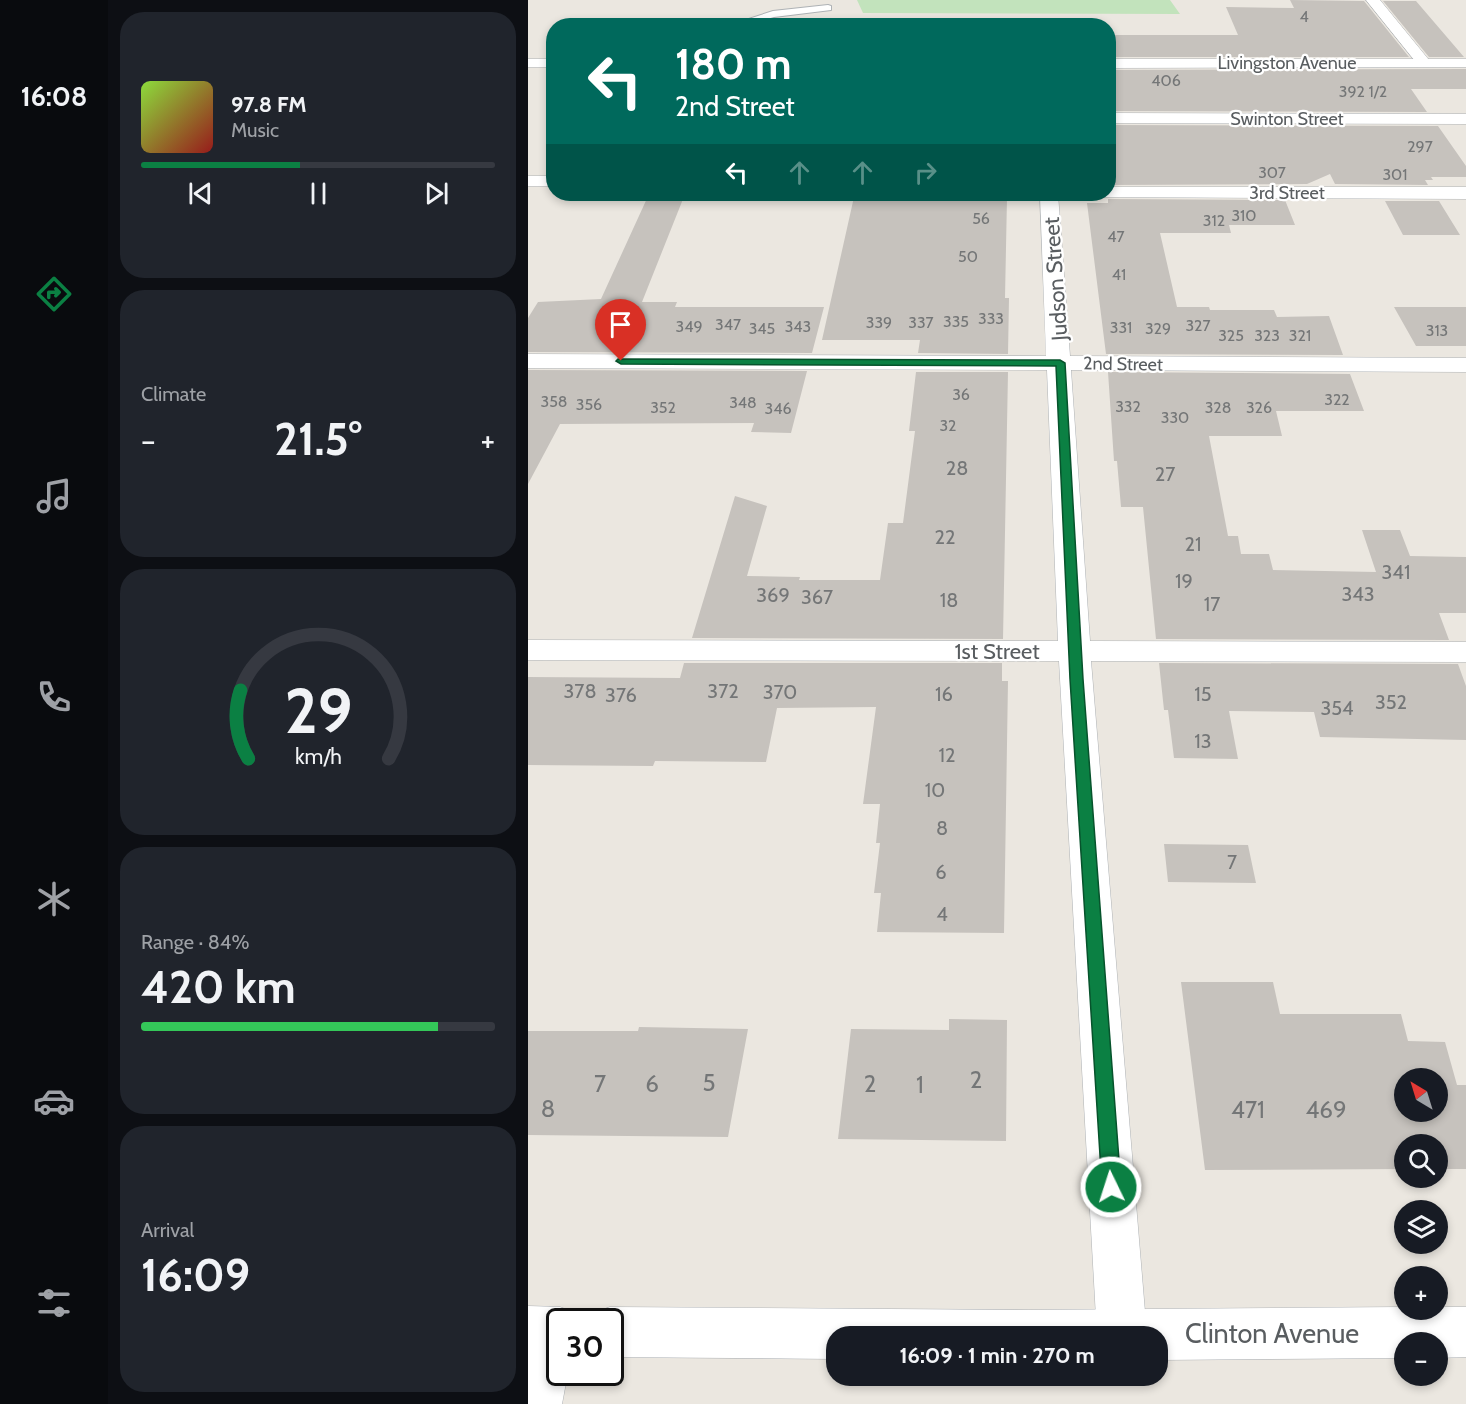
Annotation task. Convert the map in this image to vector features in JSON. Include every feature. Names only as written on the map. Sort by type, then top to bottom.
[{"type":"street","points":[[1372,0],[1424,63]]},
{"type":"street","points":[[528,63],[546,63]]},
{"type":"street","name":"Livingston Avenue","points":[[1116,64],[1466,63]]},
{"type":"street","name":"Swinton Street","points":[[1116,118],[1466,119]]},
{"type":"street","points":[[528,182],[546,182]]},
{"type":"street","name":"3rd Street","points":[[1116,193],[1466,193]]},
{"type":"street","name":"Judson Street","points":[[1049,201],[1077,652],[1077,691],[1121,1326]]},
{"type":"street","name":"2nd Street","points":[[528,361],[1466,365]]},
{"type":"street","name":"1st Street","points":[[528,650],[1466,652]]},
{"type":"street","points":[[536,1404],[546,1332]]},
{"type":"street","name":"Clinton Avenue","points":[[624,1332],[826,1333]]},
{"type":"street","name":"Clinton Avenue","points":[[1168,1335],[1466,1332]]},
{"type":"lane","points":[[759,18],[827,4]]},
{"type":"green space","points":[[857,0],[1170,0],[1180,14],[863,13]]},
{"type":"building","points":[[1290,0],[1364,1],[1409,57],[1116,57],[1116,35],[1238,35],[1226,7],[1294,8]]},
{"type":"building","points":[[1383,1],[1416,1],[1464,57],[1429,57]]},
{"type":"building","points":[[1466,69],[1466,89],[1411,89],[1427,112],[1116,111],[1116,70]]},
{"type":"building","points":[[1116,125],[1438,126],[1466,166],[1466,177],[1431,177],[1433,180],[1425,180],[1428,185],[1335,184],[1330,174],[1307,184],[1116,185]]},
{"type":"building","points":[[1116,199],[1285,200],[1295,225],[1229,225],[1231,233],[1160,233],[1177,307],[1209,307],[1210,310],[1274,310],[1277,317],[1329,316],[1343,355],[1106,354],[1087,203],[1108,203]]},
{"type":"building","points":[[646,201],[682,201],[642,302],[677,302],[675,307],[824,307],[812,353],[528,352],[528,318],[538,302],[601,299]]},
{"type":"building","points":[[853,201],[1007,201],[1005,298],[1009,298],[1008,354],[918,353],[920,340],[822,340]]},
{"type":"building","points":[[1385,201],[1439,201],[1460,235],[1403,235]]},
{"type":"building","points":[[1394,307],[1466,307],[1466,346],[1416,346]]},
{"type":"building","points":[[528,370],[807,371],[791,433],[751,432],[754,423],[560,424],[528,484]]},
{"type":"building","points":[[916,372],[1008,372],[1003,639],[692,638],[735,496],[767,506],[747,576],[800,577],[799,580],[880,580],[888,523],[903,523],[915,431],[909,431]]},
{"type":"building","points":[[1108,372],[1350,374],[1364,411],[1276,411],[1282,436],[1209,436],[1228,536],[1238,536],[1241,554],[1269,554],[1273,570],[1376,572],[1362,530],[1400,530],[1410,556],[1466,557],[1466,613],[1439,613],[1449,640],[1156,639],[1143,507],[1121,507],[1117,461],[1114,461]]},
{"type":"building","points":[[684,663],[1002,663],[1002,681],[1008,681],[1004,933],[877,932],[881,893],[874,893],[880,843],[876,843],[880,804],[863,804],[876,707],[777,708],[766,762],[655,761],[653,766],[528,765],[528,677],[680,678]]},
{"type":"building","points":[[1159,663],[1458,664],[1466,686],[1466,740],[1320,737],[1314,712],[1229,711],[1238,759],[1174,758],[1168,710],[1164,710]]},
{"type":"building","points":[[1164,844],[1248,845],[1256,883],[1168,882]]},
{"type":"building","points":[[1181,982],[1273,982],[1280,1014],[1401,1014],[1408,1041],[1445,1042],[1457,1085],[1466,1085],[1466,1169],[1448,1169],[1448,1134],[1394,1134],[1394,1169],[1205,1170]]},
{"type":"building","points":[[949,1019],[1007,1020],[1006,1141],[838,1139],[851,1029],[949,1030]]},
{"type":"building","points":[[639,1027],[748,1029],[728,1137],[528,1135],[528,1031],[638,1031]]},
{"type":"route","points":[[621,361],[1060,363],[1077,652],[1076,679],[1111,1187]]}]
